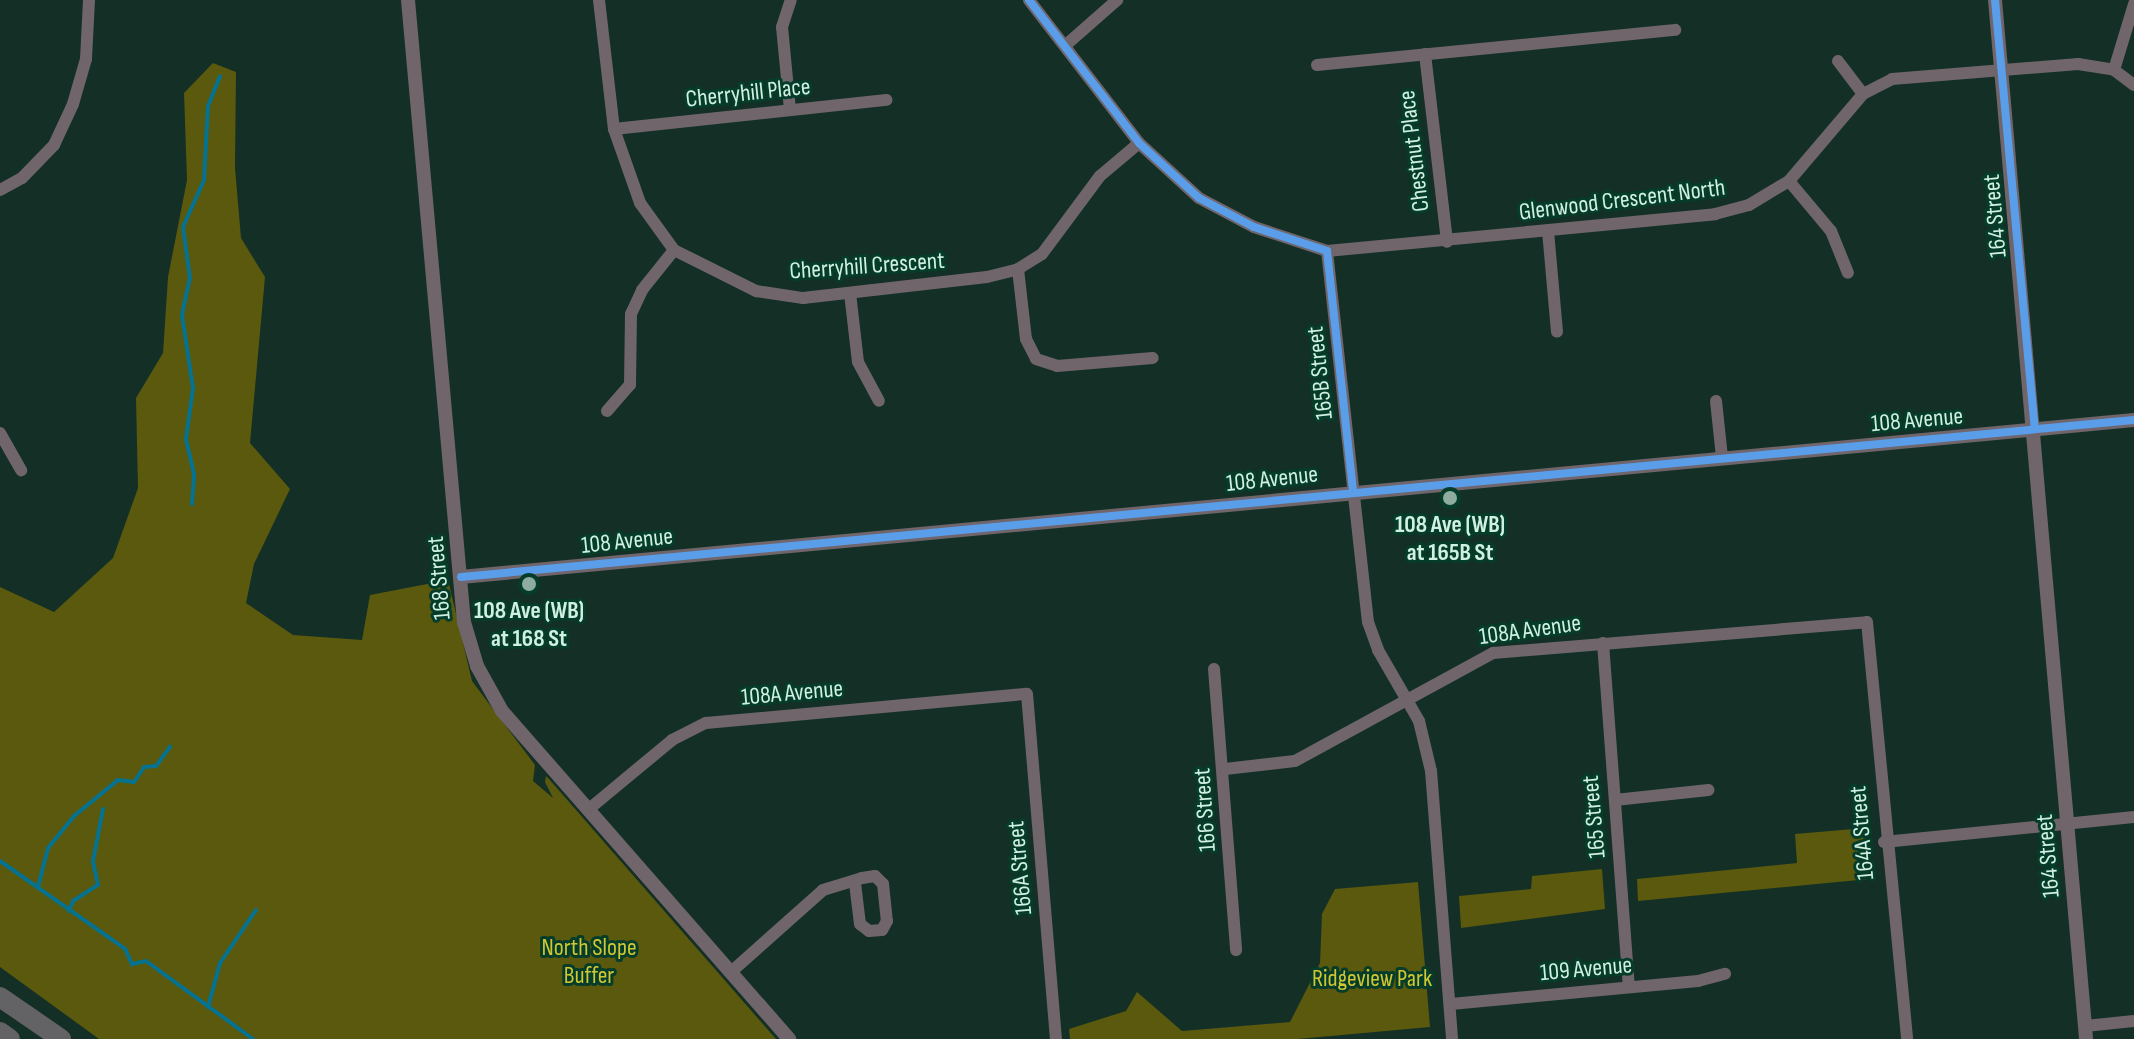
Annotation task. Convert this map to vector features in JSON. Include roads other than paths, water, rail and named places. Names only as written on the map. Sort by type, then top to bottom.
[{"type":"highway","points":[[0,997],[61,1039]]},
{"type":"highway","points":[[0,1032],[10,1039]]},
{"type":"street","points":[[0,190],[22,178],[54,145],[73,104],[86,59],[89,0]]},
{"type":"street","name":"168 Street","points":[[408,0],[464,622],[483,677],[502,711],[789,1039]]},
{"type":"street","name":"Cherryhill Crescent","points":[[599,0],[614,129],[640,203],[674,250],[756,291],[803,298],[987,277],[1018,269],[1042,254],[1100,176],[1139,143]]},
{"type":"street","points":[[790,110],[782,27],[791,0]]},
{"type":"street","name":"Glenwood Crescent North","points":[[1029,0],[1067,44],[1139,143],[1199,198],[1254,227],[1327,251],[1447,242],[1715,214],[1749,205],[1789,181],[1863,94],[1892,79],[2078,64],[2114,70],[2134,85]]},
{"type":"street","points":[[1067,44],[1117,0]]},
{"type":"street","name":"164 Street","points":[[1995,0],[2035,429],[2085,1032]]},
{"type":"street","points":[[2114,70],[2134,4]]},
{"type":"street","name":"Chestnut Place","points":[[1317,65],[1675,30]]},
{"type":"street","name":"Chestnut Place","points":[[1425,54],[1447,242]]},
{"type":"street","points":[[1838,61],[1863,94]]},
{"type":"street","name":"Cherryhill Place","points":[[614,129],[886,100]]},
{"type":"street","points":[[1789,181],[1831,231],[1848,273]]},
{"type":"street","points":[[1548,231],[1557,332]]},
{"type":"street","points":[[607,411],[630,385],[631,314],[642,290],[674,250]]},
{"type":"street","name":"165B Street","points":[[1327,251],[1368,622],[1378,650],[1419,721],[1431,771],[1452,1039]]},
{"type":"street","points":[[1018,269],[1026,339],[1036,359],[1057,366],[1153,358]]},
{"type":"street","points":[[850,293],[858,362],[879,401]]},
{"type":"street","points":[[1716,401],[1722,457]]},
{"type":"street","name":"108 Avenue","points":[[461,577],[2134,420]]},
{"type":"street","points":[[0,433],[21,470]]},
{"type":"street","name":"108A Avenue","points":[[1225,769],[1295,761],[1478,657],[1603,643],[1867,622]]},
{"type":"street","name":"164A Street","points":[[1867,622],[1884,842],[1907,1039]]},
{"type":"street","name":"165 Street","points":[[1603,643],[1629,987]]},
{"type":"street","name":"166 Street","points":[[1214,669],[1225,769],[1236,950]]},
{"type":"street","name":"108A Avenue","points":[[589,809],[672,740],[706,723],[1027,694]]},
{"type":"street","name":"166A Street","points":[[1027,694],[1056,1039]]},
{"type":"street","points":[[1615,800],[1708,790]]},
{"type":"street","points":[[1884,842],[2134,817]]},
{"type":"street","points":[[731,972],[823,890],[855,883]]},
{"type":"street","name":"109 Avenue","points":[[1451,1004],[1629,987],[1725,974]]},
{"type":"street","points":[[2085,1032],[2134,1021]]},
{"type":"waterway","points":[[192,504],[194,474],[186,439],[193,388],[182,315],[190,278],[183,227],[204,180],[208,106],[220,76]]},
{"type":"waterway","points":[[38,887],[48,848],[74,816],[118,780],[134,782],[144,767],[156,766],[170,747]]},
{"type":"waterway","points":[[69,911],[73,901],[98,885],[93,861],[103,809]]},
{"type":"waterway","points":[[0,861],[125,949],[132,964],[146,961],[253,1039]]},
{"type":"waterway","points":[[208,1007],[220,963],[256,910]]},
{"type":"place","name":"108 Ave (WB) at 165B St","points":[[1450,498]]},
{"type":"place","name":"108 Ave (WB) at 168 St","points":[[529,584]]},
{"type":"park label","name":"North Slope Buffer","points":[[589,962]]},
{"type":"park label","name":"Ridgeview Park","points":[[1372,979]]}]
